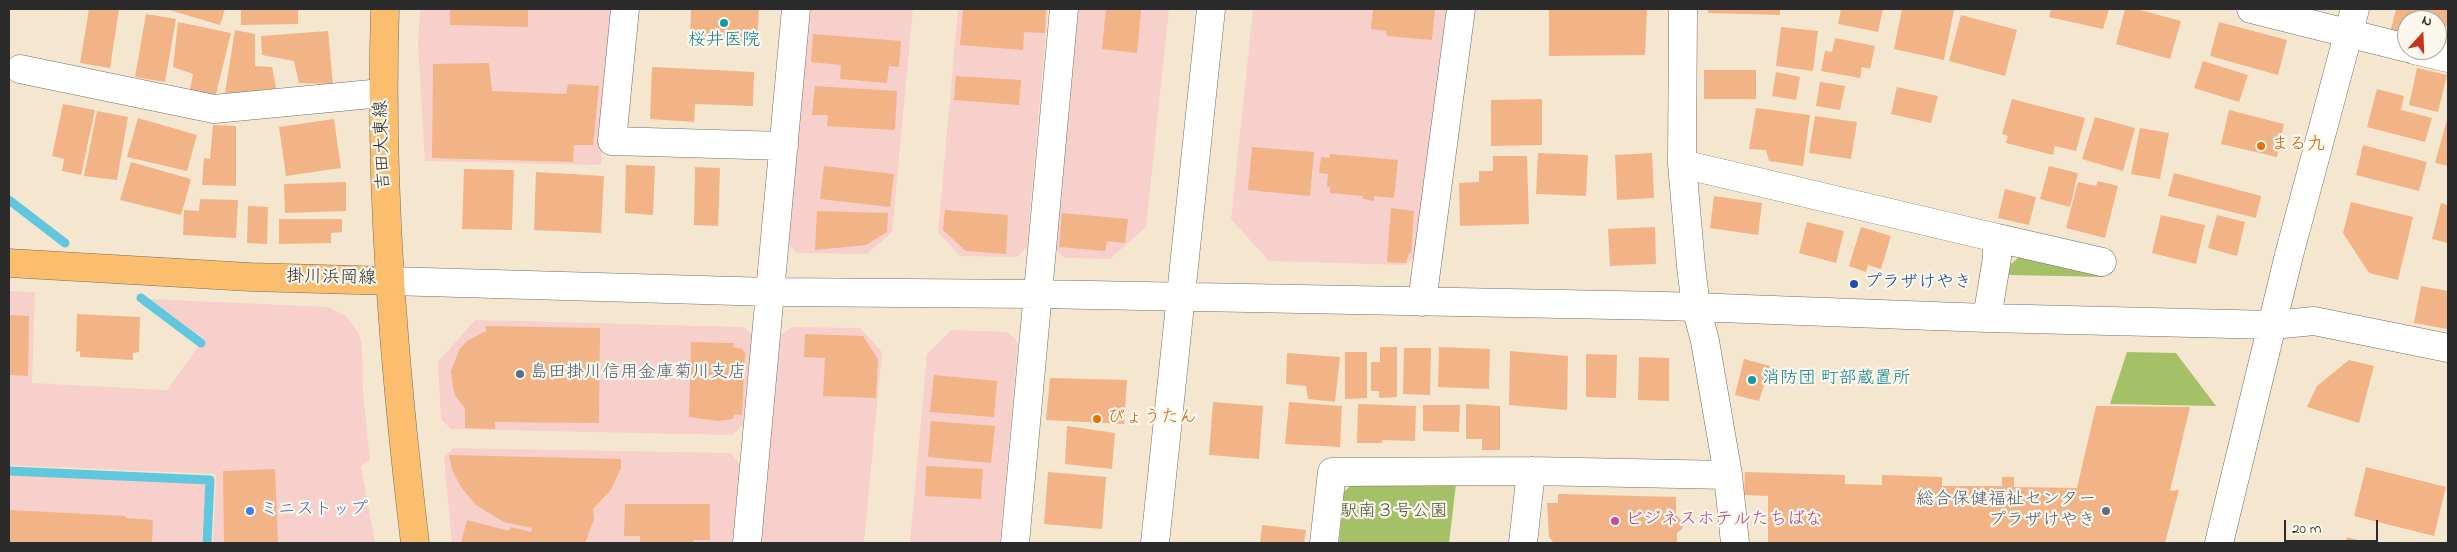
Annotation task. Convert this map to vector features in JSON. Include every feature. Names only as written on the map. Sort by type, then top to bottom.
[{"type":"main road","name":"吉田大東線","points":[[385,9],[382,93],[390,281]]},
{"type":"main road","name":"掛川浜岡線","points":[[9,263],[250,277],[390,281],[393,340],[415,543]]},
{"type":"street","points":[[625,9],[612,141],[784,146]]},
{"type":"street","points":[[747,543],[796,9]]},
{"type":"street","points":[[1015,543],[1064,9]]},
{"type":"street","points":[[1155,543],[1211,9]]},
{"type":"street","points":[[1422,302],[1461,9]]},
{"type":"street","points":[[1683,9],[1682,164],[1696,307],[1705,341],[1728,475],[1735,543]]},
{"type":"street","points":[[2251,9],[2352,21],[2397,43]]},
{"type":"street","points":[[2219,543],[2272,325],[2352,21]]},
{"type":"street","points":[[20,69],[214,109],[382,93]]},
{"type":"street","points":[[1682,164],[2102,262]]},
{"type":"street","points":[[1987,318],[1997,258],[1997,238]]},
{"type":"street","points":[[390,281],[771,292],[1038,294],[1696,307],[1987,318],[2272,325],[2314,321],[2448,348]]},
{"type":"street","points":[[1324,543],[1332,472],[1531,471],[1728,475]]},
{"type":"street","points":[[1523,543],[1531,471]]},
{"type":"shaded area","points":[[420,9],[613,9],[601,165],[425,161],[418,47]]},
{"type":"shaded area","points":[[809,9],[913,9],[892,232],[867,254],[797,253],[788,243]]},
{"type":"shaded area","points":[[958,9],[1048,9],[1027,247],[1017,257],[960,256],[938,232]]},
{"type":"shaded area","points":[[1076,9],[1169,9],[1146,227],[1110,259],[1064,258],[1055,248]]},
{"type":"shaded area","points":[[1253,9],[1446,9],[1416,256],[1405,265],[1269,261],[1231,219]]},
{"type":"shaded area","points":[[9,291],[35,292],[32,383],[167,390],[204,339],[150,299],[329,307],[346,316],[358,332],[362,345],[363,393],[370,460],[361,466],[375,543],[213,543],[216,474],[9,465]]},
{"type":"shaded area","points":[[475,320],[743,327],[752,334],[743,425],[732,435],[451,429],[441,419],[438,362]]},
{"type":"shaded area","points":[[791,327],[860,328],[882,352],[864,543],[760,543],[779,337]]},
{"type":"shaded area","points":[[952,330],[1008,332],[1018,342],[1000,543],[910,543],[927,354]]},
{"type":"shaded area","points":[[453,448],[731,453],[740,464],[733,543],[452,543],[444,458]]},
{"type":"shaded area","points":[[9,475],[206,483],[202,543],[9,543]]},
{"type":"green space","points":[[2019,257],[2106,277],[2008,275],[2011,264]]},
{"type":"green space","points":[[2127,352],[2176,353],[2216,406],[2110,404]]},
{"type":"green space","name":"駅南３号公園","points":[[1354,482],[1456,484],[1449,543],[1339,543],[1344,492]]},
{"type":"building","points":[[89,9],[119,9],[110,68],[80,63]]},
{"type":"building","points":[[166,9],[225,9],[220,25]]},
{"type":"building","points":[[241,9],[298,9],[298,24],[241,25]]},
{"type":"building","points":[[450,9],[528,9],[528,27],[450,25]]},
{"type":"building","name":"桜井医院","points":[[691,9],[759,9],[757,43],[690,38]]},
{"type":"building","points":[[963,9],[1046,9],[1045,33],[1024,32],[1023,50],[960,45]]},
{"type":"building","points":[[1106,9],[1141,10],[1137,53],[1102,49]]},
{"type":"building","points":[[1373,9],[1435,9],[1432,40],[1387,36],[1386,31],[1371,29]]},
{"type":"building","points":[[1549,9],[1647,9],[1645,55],[1549,56]]},
{"type":"building","points":[[1708,9],[1780,9],[1780,15],[1708,13]]},
{"type":"building","points":[[1841,9],[1883,9],[1878,32],[1838,24]]},
{"type":"building","points":[[1902,9],[1954,10],[1944,60],[1894,49]]},
{"type":"building","points":[[2051,9],[2109,9],[2103,29],[2049,17]]},
{"type":"building","points":[[2125,9],[2136,9],[2181,21],[2170,59],[2116,44]]},
{"type":"building","points":[[2396,9],[2448,9],[2448,27],[2447,10],[2397,10],[2397,35],[2390,33]]},
{"type":"building","points":[[146,14],[176,19],[165,82],[135,77]]},
{"type":"building","points":[[1961,15],[2017,30],[2005,76],[1949,61]]},
{"type":"building","points":[[178,22],[231,33],[216,94],[189,94],[193,74],[173,67]]},
{"type":"building","points":[[2219,22],[2287,40],[2278,75],[2210,56]]},
{"type":"building","points":[[1781,27],[1818,31],[1813,71],[1776,66]]},
{"type":"building","points":[[235,30],[255,34],[255,66],[272,67],[277,93],[225,93]]},
{"type":"building","points":[[328,31],[333,84],[299,83],[294,61],[262,55],[261,36]]},
{"type":"building","points":[[813,34],[901,41],[899,67],[889,66],[887,83],[840,79],[841,65],[811,62]]},
{"type":"building","points":[[1835,38],[1875,46],[1870,69],[1862,67],[1860,78],[1821,71],[1825,51],[1832,52]]},
{"type":"building","points":[[2203,61],[2248,75],[2239,102],[2194,88]]},
{"type":"building","points":[[489,63],[492,91],[566,94],[568,84],[599,86],[593,145],[574,145],[573,162],[432,158],[433,64]]},
{"type":"building","points":[[652,67],[754,72],[753,106],[695,104],[694,122],[650,119]]},
{"type":"building","points":[[2417,68],[2447,75],[2438,112],[2409,105]]},
{"type":"building","points":[[1704,70],[1756,70],[1756,99],[1704,99]]},
{"type":"building","points":[[1776,72],[1800,77],[1796,100],[1772,96]]},
{"type":"building","points":[[956,76],[1021,80],[1019,105],[954,100]]},
{"type":"building","points":[[1820,82],[1845,86],[1840,110],[1816,106]]},
{"type":"building","points":[[815,86],[897,91],[895,130],[827,126],[828,115],[812,115]]},
{"type":"building","points":[[1897,87],[1938,96],[1931,123],[1891,114]]},
{"type":"building","points":[[2377,89],[2404,96],[2401,110],[2432,118],[2425,142],[2367,127]]},
{"type":"building","points":[[1542,99],[1542,145],[1491,146],[1491,100]]},
{"type":"building","points":[[2012,99],[2085,118],[2076,151],[2055,146],[2053,155],[2006,143],[2008,136],[2002,134]]},
{"type":"building","points":[[63,104],[95,110],[81,175],[62,171],[64,159],[52,156]]},
{"type":"building","points":[[1756,108],[1810,115],[1803,166],[1769,161],[1766,150],[1749,149]]},
{"type":"building","points":[[2229,110],[2284,124],[2277,157],[2221,144]]},
{"type":"building","points":[[97,111],[128,117],[117,180],[84,176]]},
{"type":"building","points":[[1815,116],[1857,122],[1851,159],[1809,153]]},
{"type":"building","points":[[2448,116],[2448,166],[2435,163]]},
{"type":"building","points":[[2095,117],[2135,128],[2123,171],[2082,159]]},
{"type":"building","points":[[138,118],[197,135],[187,171],[127,157]]},
{"type":"building","points":[[334,119],[341,168],[286,176],[279,127]]},
{"type":"building","points":[[213,125],[236,126],[236,186],[202,185],[204,158],[210,159]]},
{"type":"building","points":[[2140,128],[2169,133],[2160,179],[2131,174]]},
{"type":"building","points":[[2363,145],[2427,162],[2419,191],[2356,175]]},
{"type":"building","points":[[1252,147],[1314,152],[1310,196],[1248,190]]},
{"type":"building","points":[[1538,153],[1588,155],[1586,196],[1536,194]]},
{"type":"building","points":[[1652,153],[1654,198],[1617,200],[1615,155]]},
{"type":"building","points":[[1330,154],[1398,160],[1394,198],[1374,196],[1374,201],[1363,199],[1363,196],[1330,193],[1330,187],[1327,187],[1328,174],[1319,173],[1321,157],[1330,158]]},
{"type":"building","points":[[1493,156],[1527,156],[1529,224],[1460,226],[1459,183],[1479,182],[1479,171],[1493,171]]},
{"type":"building","points":[[131,162],[191,179],[181,215],[120,200]]},
{"type":"building","points":[[626,165],[655,166],[653,215],[625,213]]},
{"type":"building","points":[[824,166],[894,174],[890,207],[820,199]]},
{"type":"building","points":[[2049,166],[2078,173],[2070,207],[2040,199]]},
{"type":"building","points":[[695,167],[720,168],[718,226],[694,225]]},
{"type":"building","points":[[464,169],[514,170],[512,230],[462,229]]},
{"type":"building","points":[[536,172],[604,176],[601,233],[534,230]]},
{"type":"building","points":[[2174,173],[2261,196],[2256,218],[2168,196]]},
{"type":"building","points":[[2098,181],[2118,186],[2105,238],[2066,228],[2078,182],[2096,186]]},
{"type":"building","points":[[346,182],[346,211],[285,213],[284,184]]},
{"type":"building","points":[[2005,189],[2036,197],[2029,225],[1998,218]]},
{"type":"building","points":[[1714,196],[1762,203],[1758,235],[1710,228]]},
{"type":"building","points":[[200,199],[238,200],[236,238],[183,235],[184,210],[199,211]]},
{"type":"building","points":[[2351,202],[2413,217],[2398,280],[2369,273],[2343,233]]},
{"type":"building","points":[[2441,203],[2448,205],[2448,243],[2432,239]]},
{"type":"building","points":[[248,206],[268,207],[267,244],[247,243]]},
{"type":"building","points":[[1391,208],[1414,211],[1411,253],[1409,253],[1406,263],[1387,262]]},
{"type":"building","points":[[945,210],[1008,215],[1006,254],[966,251],[943,230]]},
{"type":"building","points":[[817,211],[888,213],[887,232],[866,245],[815,250]]},
{"type":"building","points":[[1062,213],[1128,219],[1125,243],[1107,241],[1105,251],[1059,247]]},
{"type":"building","points":[[2161,215],[2205,225],[2196,264],[2152,253]]},
{"type":"building","points":[[2217,215],[2245,222],[2237,256],[2208,248]]},
{"type":"building","points":[[279,219],[342,219],[342,232],[331,233],[331,243],[279,244]]},
{"type":"building","points":[[1807,222],[1844,231],[1836,263],[1799,253]]},
{"type":"building","points":[[1655,227],[1656,264],[1610,266],[1608,229]]},
{"type":"building","points":[[1861,227],[1891,236],[1881,269],[1868,265],[1866,272],[1849,266]]},
{"type":"building","points":[[2421,286],[2448,291],[2448,329],[2414,323]]},
{"type":"building","points":[[77,314],[140,317],[139,352],[133,353],[133,360],[80,357],[80,351],[76,352]]},
{"type":"building","points":[[9,315],[29,316],[28,376],[9,375]]},
{"type":"building","points":[[486,326],[600,328],[599,423],[495,422],[495,429],[465,428],[465,408],[456,397],[451,371],[459,350],[467,341],[486,331]]},
{"type":"building","points":[[805,334],[863,336],[878,359],[876,398],[823,396],[825,358],[804,357]]},
{"type":"building","points":[[691,342],[734,343],[733,347],[742,349],[745,353],[742,415],[734,414],[733,419],[718,421],[689,417]]},
{"type":"building","points":[[1380,347],[1397,347],[1397,397],[1379,398],[1379,391],[1371,391],[1371,362],[1380,362]]},
{"type":"building","points":[[1439,347],[1490,349],[1489,389],[1438,387]]},
{"type":"building","points":[[1404,348],[1431,348],[1430,395],[1403,394]]},
{"type":"building","points":[[1510,351],[1568,356],[1567,410],[1509,405]]},
{"type":"building","points":[[1345,352],[1367,352],[1367,398],[1345,399]]},
{"type":"building","points":[[1287,353],[1340,357],[1335,402],[1308,399],[1306,386],[1286,384]]},
{"type":"building","points":[[1586,354],[1617,355],[1616,398],[1586,397]]},
{"type":"building","points":[[1639,357],[1669,358],[1669,401],[1638,400]]},
{"type":"building","name":"消防団 町部蔵置所","points":[[1744,359],[1770,366],[1759,401],[1735,395]]},
{"type":"building","points":[[2349,360],[2374,366],[2359,423],[2307,407],[2317,386]]},
{"type":"building","points":[[934,375],[997,381],[994,417],[930,412]]},
{"type":"building","points":[[1050,378],[1127,380],[1124,424],[1046,420]]},
{"type":"building","points":[[1213,402],[1263,406],[1259,459],[1209,455]]},
{"type":"building","points":[[1289,402],[1342,406],[1340,447],[1285,444]]},
{"type":"building","points":[[1358,404],[1416,406],[1415,441],[1382,440],[1382,443],[1357,443]]},
{"type":"building","points":[[1466,404],[1500,406],[1500,450],[1482,450],[1482,439],[1466,439]]},
{"type":"building","points":[[1423,405],[1460,405],[1459,432],[1423,431]]},
{"type":"building","points":[[2096,406],[2190,407],[2170,491],[2179,490],[2165,543],[1768,543],[1768,496],[1744,495],[1745,472],[1845,475],[1845,484],[1882,485],[1882,475],[1942,477],[1942,486],[2002,486],[2002,477],[2014,477],[2014,487],[2077,488]]},
{"type":"building","points":[[931,421],[995,426],[991,463],[928,457]]},
{"type":"building","points":[[1067,426],[1115,433],[1112,469],[1065,464]]},
{"type":"building","points":[[449,455],[621,459],[621,468],[611,490],[593,509],[594,519],[585,543],[461,543],[467,520],[509,531],[511,527],[531,532],[532,528],[504,522],[476,505],[461,487],[452,470]]},
{"type":"building","points":[[926,466],[983,469],[981,499],[925,496]]},
{"type":"building","points":[[2366,467],[2446,487],[2434,536],[2354,516]]},
{"type":"building","points":[[275,469],[278,543],[224,543],[223,471]]},
{"type":"building","points":[[1048,472],[1106,477],[1102,529],[1044,524]]},
{"type":"building","name":"ビジネスホテルたちばな","points":[[1558,494],[1676,497],[1676,515],[1684,523],[1682,529],[1677,533],[1677,543],[1554,543],[1549,537],[1547,503],[1558,503]]},
{"type":"building","points":[[625,504],[710,504],[710,540],[693,540],[694,543],[640,543],[640,536],[624,536]]},
{"type":"building","points":[[9,510],[126,516],[126,518],[153,520],[152,543],[9,543]]},
{"type":"building","points":[[1262,525],[1306,530],[1304,543],[1260,543]]},
{"type":"building","points":[[2347,537],[2369,543],[2346,543]]},
{"type":"waterway","points":[[9,200],[65,243]]},
{"type":"waterway","points":[[141,298],[201,343]]},
{"type":"waterway","points":[[9,471],[210,480],[207,543]]},
{"type":"place","name":"桜井医院","points":[[724,23]]},
{"type":"place","name":"まる九","points":[[2261,146]]},
{"type":"place","name":"プラザけやき","points":[[1854,284]]},
{"type":"place","name":"島田掛川信用金庫菊川支店","points":[[520,374]]},
{"type":"place","name":"消防団 町部蔵置所","points":[[1752,380]]},
{"type":"place","name":"ぴょうたん","points":[[1097,419]]},
{"type":"place","name":"ミニストップ","points":[[250,511]]},
{"type":"place","name":"総合保健福祉センター プラザけやき","points":[[2106,511]]},
{"type":"place","name":"ビジネスホテルたちばな","points":[[1615,521]]}]
